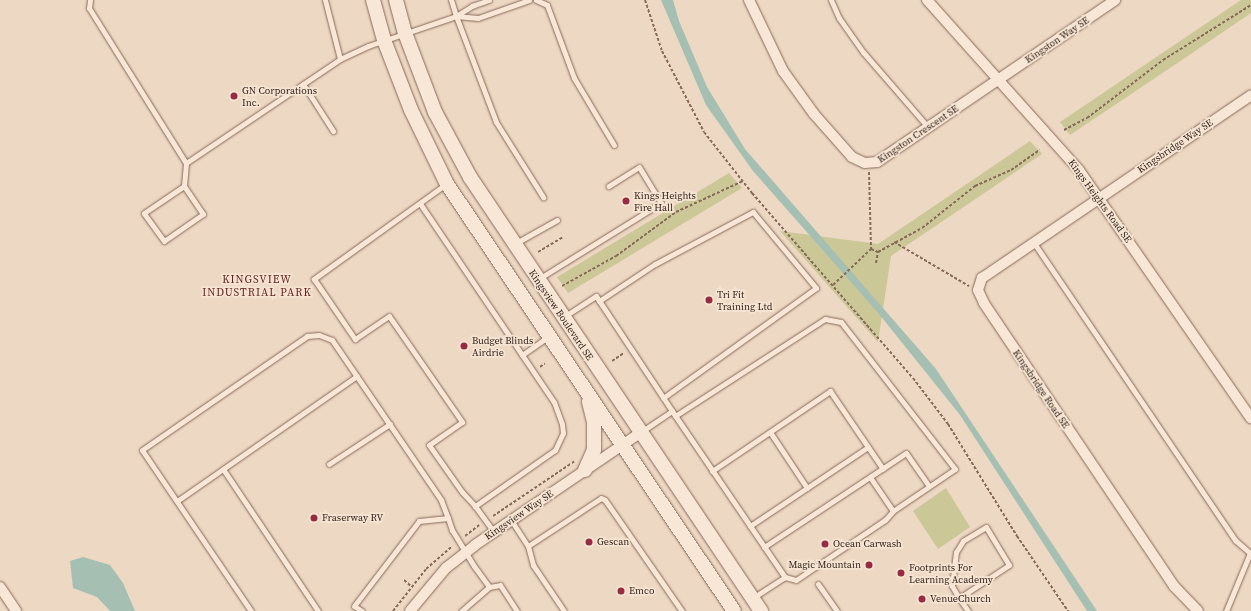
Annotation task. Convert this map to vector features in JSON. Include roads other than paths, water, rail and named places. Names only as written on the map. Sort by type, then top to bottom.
[{"type":"main road","points":[[373,0],[384,40],[411,110],[447,184],[588,396],[734,611]]},
{"type":"main road","name":"Kingsview Boulevard SE","points":[[396,0],[405,33],[448,138],[537,280],[761,611]]},
{"type":"main road","points":[[585,470],[594,450],[595,438],[588,396]]},
{"type":"street","name":"Kingston Crescent SE","points":[[749,0],[782,71],[814,114],[852,157],[869,163],[877,162],[998,79]]},
{"type":"street","name":"Kings Heights Road SE","points":[[927,0],[1080,170],[1251,418]]},
{"type":"street","name":"Kingston Way SE","points":[[998,79],[1116,0]]},
{"type":"street","name":"Kingsbridge Way SE","points":[[1100,198],[1251,95]]},
{"type":"street","points":[[1034,243],[1100,198]]},
{"type":"street","name":"Kingsbridge Road SE","points":[[1034,243],[982,278],[978,290],[984,303],[1174,586],[1198,611]]},
{"type":"street","name":"Kingsview Way SE","points":[[410,611],[446,568],[466,552],[641,432]]},
{"type":"street","points":[[0,588],[16,611]]},
{"type":"lane","points":[[90,0],[89,8],[186,163],[184,186],[203,214],[164,241],[144,213],[184,186]]},
{"type":"lane","points":[[325,0],[340,59]]},
{"type":"lane","points":[[451,0],[496,122],[543,197]]},
{"type":"lane","points":[[186,163],[340,59],[384,40],[456,16],[489,0]]},
{"type":"lane","points":[[456,16],[478,18],[529,0]]},
{"type":"lane","points":[[536,0],[547,4],[574,78],[614,145]]},
{"type":"lane","points":[[831,0],[839,18],[863,52],[928,128]]},
{"type":"lane","points":[[303,84],[333,130]]},
{"type":"lane","points":[[537,280],[661,203],[639,167],[609,186]]},
{"type":"lane","points":[[447,184],[314,279],[355,339],[389,316],[462,422],[429,445],[462,492],[475,506],[494,532]]},
{"type":"lane","points":[[421,204],[559,413],[563,432],[560,441],[546,458],[475,506]]},
{"type":"lane","points":[[598,301],[655,264],[752,212],[816,288],[663,398]]},
{"type":"lane","points":[[514,245],[557,220]]},
{"type":"lane","points":[[1034,243],[1234,540],[1250,552],[1226,611]]},
{"type":"lane","points":[[563,318],[596,296],[675,416],[785,577],[796,580],[885,520],[893,510],[955,468],[841,322],[824,319],[675,416]]},
{"type":"lane","points":[[251,611],[142,450],[307,336],[319,335],[332,340],[441,500],[452,530],[490,586]]},
{"type":"lane","points":[[522,355],[549,337]]},
{"type":"lane","points":[[177,501],[357,376]]},
{"type":"lane","points":[[712,470],[830,391],[883,469]]},
{"type":"lane","points":[[641,432],[672,411]]},
{"type":"lane","points":[[329,464],[390,424]]},
{"type":"lane","points":[[770,432],[807,488]]},
{"type":"lane","points":[[750,526],[868,447]]},
{"type":"lane","points":[[764,547],[906,453],[928,486]]},
{"type":"lane","points":[[223,469],[318,611]]},
{"type":"lane","points":[[870,477],[893,510]]},
{"type":"lane","points":[[528,546],[601,498],[605,500],[682,611]]},
{"type":"lane","points":[[362,611],[354,606],[419,521],[448,518]]},
{"type":"lane","points":[[511,520],[528,546],[533,565],[564,611]]},
{"type":"lane","points":[[960,598],[1009,565],[986,526],[963,541],[956,552],[952,586],[968,611]]},
{"type":"lane","points":[[753,598],[785,577]]},
{"type":"lane","points":[[818,584],[837,611]]},
{"type":"lane","points":[[461,611],[490,586],[500,585],[517,611]]},
{"type":"place","name":"GN Corporations Inc.","points":[[234,96]]},
{"type":"place","name":"Kings Heights Fire Hall","points":[[626,201]]},
{"type":"place","name":"Tri Fit Training Ltd","points":[[709,300]]},
{"type":"place","name":"Budget Blinds Airdrie","points":[[464,346]]},
{"type":"place","name":"Fraserway RV","points":[[314,518]]},
{"type":"place","name":"Gescan","points":[[589,542]]},
{"type":"place","name":"Ocean Carwash","points":[[825,544]]},
{"type":"place","name":"Magic Mountain","points":[[869,565]]},
{"type":"place","name":"Footprints For Learning Academy","points":[[901,573]]},
{"type":"place","name":"Emco","points":[[621,591]]},
{"type":"place","name":"VenueChurch","points":[[922,599]]},
{"type":"district","name":"KINGSVIEW INDUSTRIAL PARK","points":[[257,287]]}]
